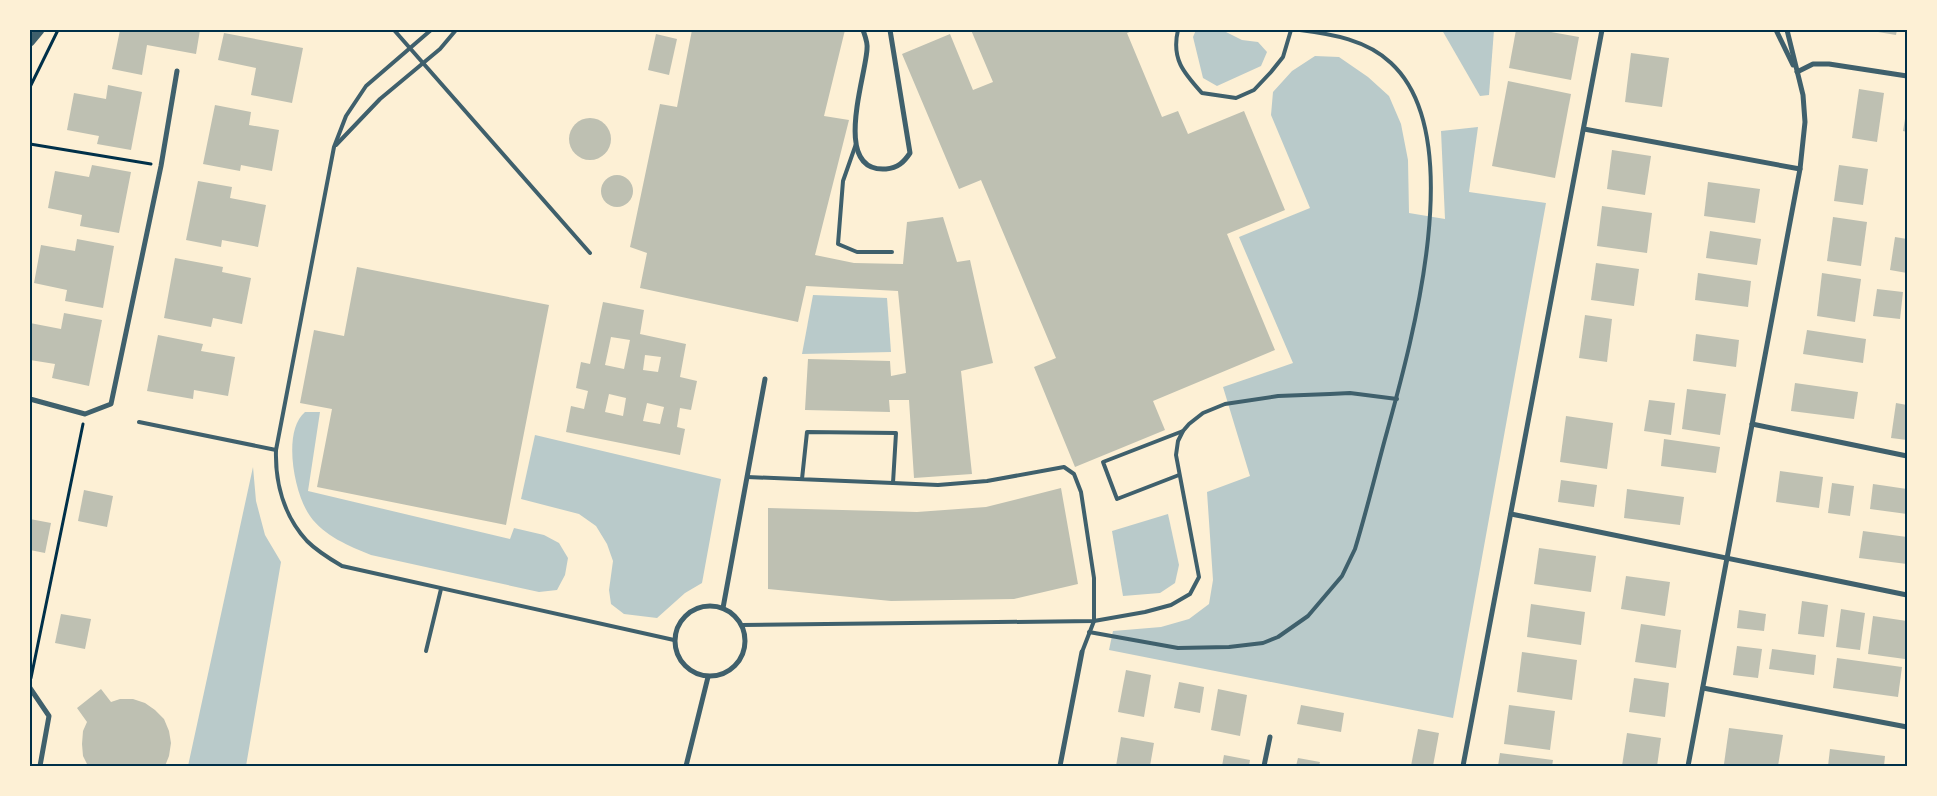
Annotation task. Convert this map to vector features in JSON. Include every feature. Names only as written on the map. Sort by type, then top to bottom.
[{"type":"street","points":[[30,42],[40,30]]},
{"type":"street","points":[[863,30],[868,48],[855,121],[856,144],[863,160],[873,168],[886,169],[902,165],[910,153],[890,30]]},
{"type":"street","points":[[1463,766],[1602,30]]},
{"type":"street","points":[[1776,30],[1797,72]]},
{"type":"street","points":[[1688,766],[1800,169],[1805,122],[1803,95],[1787,30]]},
{"type":"street","points":[[1797,72],[1813,64],[1829,64],[1907,76]]},
{"type":"street","points":[[30,398],[85,414],[111,404],[161,166],[177,71]]},
{"type":"street","points":[[1584,129],[1800,169]]},
{"type":"street","points":[[723,608],[765,379]]},
{"type":"street","points":[[1752,424],[1907,456]]},
{"type":"street","points":[[1511,514],[1907,595]]},
{"type":"street","points":[[699,607],[723,608],[742,625],[745,649],[740,661],[731,670],[720,675],[708,677],[696,674],[682,663],[676,652],[674,640],[677,628],[688,613],[699,607]]},
{"type":"street","points":[[1060,766],[1082,652]]},
{"type":"street","points":[[686,766],[708,677]]},
{"type":"street","points":[[30,688],[50,716],[40,766]]},
{"type":"street","points":[[1703,688],[1907,727]]},
{"type":"street","points":[[1264,766],[1270,737]]},
{"type":"lane","points":[[394,30],[412,48],[590,253]]},
{"type":"lane","points":[[431,30],[366,86],[346,116],[334,147],[276,450],[276,470],[279,489],[287,512],[307,541],[324,555],[342,566],[674,640]]},
{"type":"lane","points":[[334,147],[380,99],[440,50],[456,30]]},
{"type":"lane","points":[[1178,30],[1176,54],[1183,72],[1202,93],[1236,98],[1254,90],[1271,72],[1283,57],[1291,30]]},
{"type":"lane","points":[[1089,632],[1178,648],[1229,648],[1263,643],[1278,637],[1308,616],[1342,576],[1355,549],[1397,399],[1418,310],[1431,211],[1430,158],[1423,120],[1416,98],[1406,80],[1392,63],[1374,50],[1348,39],[1300,30]]},
{"type":"lane","points":[[856,144],[843,181],[838,244],[857,252],[892,252]]},
{"type":"lane","points":[[1179,475],[1117,498],[1103,462],[1182,431],[1213,407],[1247,400],[1350,393],[1397,399]]},
{"type":"lane","points":[[139,422],[276,450]]},
{"type":"lane","points":[[742,625],[1094,621],[1145,612],[1171,605],[1190,594],[1199,577],[1176,455],[1178,440],[1182,431]]},
{"type":"lane","points":[[802,479],[807,432],[896,433],[893,483]]},
{"type":"lane","points":[[747,477],[938,484],[987,481],[1064,467],[1074,474],[1081,492],[1094,578],[1094,621],[1082,652]]},
{"type":"lane","points":[[426,651],[441,589]]},
{"type":"path","points":[[30,87],[58,30]]},
{"type":"path","points":[[30,144],[161,166]]},
{"type":"path","points":[[30,683],[85,414]]},
{"type":"shaded area","points":[[1196,30],[1222,30],[1242,40],[1258,42],[1267,52],[1261,66],[1217,86],[1203,78],[1193,37]]},
{"type":"shaded area","points":[[1442,30],[1494,30],[1489,95],[1480,96]]},
{"type":"shaded area","points":[[1315,56],[1339,57],[1368,77],[1389,96],[1401,124],[1408,160],[1409,213],[1445,219],[1441,131],[1478,127],[1469,192],[1546,203],[1453,718],[1109,650],[1113,631],[1161,627],[1189,619],[1209,604],[1213,580],[1207,492],[1250,476],[1223,387],[1293,363],[1239,237],[1310,208],[1271,115],[1273,92],[1292,71]]},
{"type":"shaded area","points":[[813,295],[887,298],[891,352],[802,354]]},
{"type":"shaded area","points":[[305,412],[320,412],[308,491],[510,539],[514,528],[544,535],[559,543],[568,558],[565,575],[557,590],[539,592],[371,555],[330,535],[310,516],[304,506],[295,478],[292,447],[294,433],[298,421]]},
{"type":"shaded area","points":[[535,435],[721,479],[702,583],[685,593],[657,618],[624,614],[611,604],[609,590],[613,561],[607,544],[596,526],[579,514],[521,499]]},
{"type":"shaded area","points":[[253,467],[256,501],[265,535],[281,562],[246,766],[188,766]]},
{"type":"shaded area","points":[[1168,514],[1179,565],[1175,583],[1160,593],[1123,596],[1112,531]]},
{"type":"building","points":[[120,30],[200,30],[196,54],[147,45],[142,75],[112,69]]},
{"type":"building","points":[[692,30],[845,30],[824,116],[849,120],[815,255],[854,263],[903,264],[907,222],[943,217],[957,262],[970,260],[993,363],[961,371],[972,474],[914,478],[909,400],[889,400],[890,412],[805,410],[808,359],[890,361],[891,376],[906,373],[898,291],[806,286],[798,322],[640,288],[647,253],[630,247],[660,104],[677,107]]},
{"type":"building","points":[[971,30],[1135,30],[1127,33],[1162,117],[1178,111],[1188,134],[1244,111],[1285,210],[1227,234],[1275,350],[1153,401],[1165,430],[1075,467],[1034,367],[1056,358],[981,180],[959,189],[902,54],[950,34],[973,90],[993,82]]},
{"type":"building","points":[[1516,30],[1540,30],[1579,37],[1571,80],[1509,68]]},
{"type":"building","points":[[1866,30],[1897,30],[1896,35]]},
{"type":"building","points":[[224,33],[303,48],[292,103],[251,95],[256,68],[218,60]]},
{"type":"building","points":[[656,34],[677,39],[669,75],[648,70]]},
{"type":"building","points":[[1631,53],[1669,58],[1662,107],[1625,102]]},
{"type":"building","points":[[1508,81],[1571,94],[1555,178],[1492,166]]},
{"type":"building","points":[[108,85],[142,92],[131,150],[97,144],[99,136],[67,130],[74,93],[106,99]]},
{"type":"building","points":[[1859,89],[1884,93],[1877,142],[1852,138]]},
{"type":"building","points":[[215,105],[251,112],[249,125],[279,130],[272,171],[241,165],[240,171],[203,164]]},
{"type":"building","points":[[1907,113],[1907,132],[1903,131]]},
{"type":"building","points":[[590,118],[605,124],[611,139],[605,154],[590,160],[575,154],[569,139],[575,124]]},
{"type":"building","points":[[1612,150],[1651,156],[1645,195],[1607,189]]},
{"type":"building","points":[[92,165],[131,172],[119,233],[80,226],[82,215],[48,208],[55,171],[89,177]]},
{"type":"building","points":[[1839,165],[1868,169],[1863,205],[1834,201]]},
{"type":"building","points":[[617,175],[623,176],[628,180],[632,185],[632,197],[628,202],[623,206],[617,207],[611,206],[606,202],[602,197],[601,191],[602,185],[606,180],[611,176]]},
{"type":"building","points":[[198,181],[232,187],[230,198],[266,205],[258,247],[222,240],[221,247],[186,240]]},
{"type":"building","points":[[1708,182],[1760,189],[1755,223],[1704,216]]},
{"type":"building","points":[[1602,206],[1652,213],[1647,253],[1597,246]]},
{"type":"building","points":[[1833,217],[1867,222],[1861,266],[1827,261]]},
{"type":"building","points":[[1710,231],[1761,239],[1757,265],[1706,258]]},
{"type":"building","points":[[1895,237],[1907,239],[1907,273],[1890,270]]},
{"type":"building","points":[[77,239],[114,246],[103,308],[65,301],[67,290],[34,283],[41,245],[75,251]]},
{"type":"building","points":[[175,258],[223,267],[222,272],[251,278],[242,324],[213,318],[211,327],[164,318]]},
{"type":"building","points":[[1596,263],[1639,269],[1634,306],[1591,300]]},
{"type":"building","points":[[357,267],[549,305],[506,525],[317,487],[332,409],[300,403],[314,330],[344,336]]},
{"type":"building","points":[[1698,273],[1751,281],[1748,307],[1695,300]]},
{"type":"building","points":[[1822,273],[1861,279],[1855,322],[1817,316]]},
{"type":"building","points":[[1877,289],[1903,292],[1900,319],[1873,316]]},
{"type":"building","points":[[603,302],[644,310],[640,334],[686,344],[680,377],[697,381],[691,410],[680,408],[677,427],[685,429],[680,455],[566,432],[571,406],[584,409],[588,391],[576,388],[581,362],[590,364]],"holes":[[[611,337],[630,340],[624,369],[605,365]],[[645,355],[661,357],[658,372],[643,370]],[[609,394],[626,398],[623,416],[605,412]],[[647,403],[664,407],[660,424],[643,421]]]},
{"type":"building","points":[[64,313],[102,320],[89,386],[52,378],[55,364],[30,360],[30,323],[61,329]]},
{"type":"building","points":[[1585,315],[1612,319],[1607,362],[1579,358]]},
{"type":"building","points":[[1807,330],[1866,339],[1863,363],[1803,354]]},
{"type":"building","points":[[1696,334],[1739,340],[1736,367],[1693,361]]},
{"type":"building","points":[[158,335],[203,344],[201,351],[235,357],[228,396],[194,390],[193,399],[147,391]]},
{"type":"building","points":[[1795,383],[1858,392],[1854,419],[1791,411]]},
{"type":"building","points":[[1687,389],[1726,394],[1720,435],[1682,429]]},
{"type":"building","points":[[1649,400],[1675,403],[1671,435],[1644,431]]},
{"type":"building","points":[[1896,403],[1907,405],[1907,440],[1891,438]]},
{"type":"building","points":[[1566,416],[1613,423],[1607,469],[1560,462]]},
{"type":"building","points":[[1664,439],[1720,447],[1716,473],[1661,466]]},
{"type":"building","points":[[1780,471],[1823,477],[1819,508],[1776,502]]},
{"type":"building","points":[[1561,480],[1597,485],[1594,507],[1558,502]]},
{"type":"building","points":[[1832,483],[1854,486],[1850,516],[1828,513]]},
{"type":"building","points":[[1873,484],[1907,489],[1907,514],[1870,509]]},
{"type":"building","points":[[1061,488],[1078,584],[1014,599],[891,601],[768,589],[768,508],[917,512],[986,507]]},
{"type":"building","points":[[1627,489],[1684,497],[1680,525],[1624,518]]},
{"type":"building","points":[[84,490],[113,496],[107,527],[78,521]]},
{"type":"building","points":[[30,519],[51,523],[45,553],[30,550]]},
{"type":"building","points":[[1863,531],[1907,537],[1907,564],[1859,558]]},
{"type":"building","points":[[1539,548],[1596,556],[1591,592],[1534,584]]},
{"type":"building","points":[[1626,576],[1670,582],[1665,616],[1621,609]]},
{"type":"building","points":[[1802,601],[1828,605],[1824,637],[1798,634]]},
{"type":"building","points":[[1531,604],[1585,612],[1581,645],[1527,637]]},
{"type":"building","points":[[1841,609],[1865,613],[1860,650],[1836,647]]},
{"type":"building","points":[[1739,610],[1766,614],[1764,631],[1737,628]]},
{"type":"building","points":[[61,614],[91,619],[85,649],[55,643]]},
{"type":"building","points":[[1873,616],[1907,621],[1905,659],[1868,654]]},
{"type":"building","points":[[1641,624],[1681,630],[1676,668],[1635,662]]},
{"type":"building","points":[[1737,646],[1762,649],[1758,678],[1733,675]]},
{"type":"building","points":[[1772,649],[1816,655],[1814,675],[1769,669]]},
{"type":"building","points":[[1522,652],[1577,660],[1572,700],[1517,692]]},
{"type":"building","points":[[1837,658],[1902,667],[1898,697],[1833,688]]},
{"type":"building","points":[[1126,670],[1151,675],[1144,717],[1118,712]]},
{"type":"building","points":[[1634,678],[1669,683],[1665,717],[1629,712]]},
{"type":"building","points":[[1179,682],[1204,687],[1200,713],[1174,708]]},
{"type":"building","points":[[101,689],[111,702],[120,699],[133,699],[145,703],[164,719],[171,743],[165,766],[88,766],[83,756],[82,744],[83,731],[87,722],[77,708]]},
{"type":"building","points":[[1218,689],[1247,695],[1240,736],[1211,730]]},
{"type":"building","points":[[1301,705],[1344,713],[1341,732],[1297,724]]},
{"type":"building","points":[[1509,705],[1555,711],[1550,750],[1504,744]]},
{"type":"building","points":[[1729,728],[1783,735],[1778,766],[1724,764]]},
{"type":"building","points":[[1418,729],[1439,733],[1433,766],[1411,766]]},
{"type":"building","points":[[1627,733],[1661,738],[1657,766],[1622,766]]},
{"type":"building","points":[[1121,737],[1154,743],[1150,766],[1116,766]]},
{"type":"building","points":[[1830,749],[1885,756],[1884,766],[1828,766]]},
{"type":"building","points":[[1500,753],[1553,760],[1552,766],[1498,766]]},
{"type":"building","points":[[1224,755],[1250,760],[1249,766],[1222,766]]},
{"type":"building","points":[[1298,758],[1320,762],[1319,766],[1296,766]]}]
